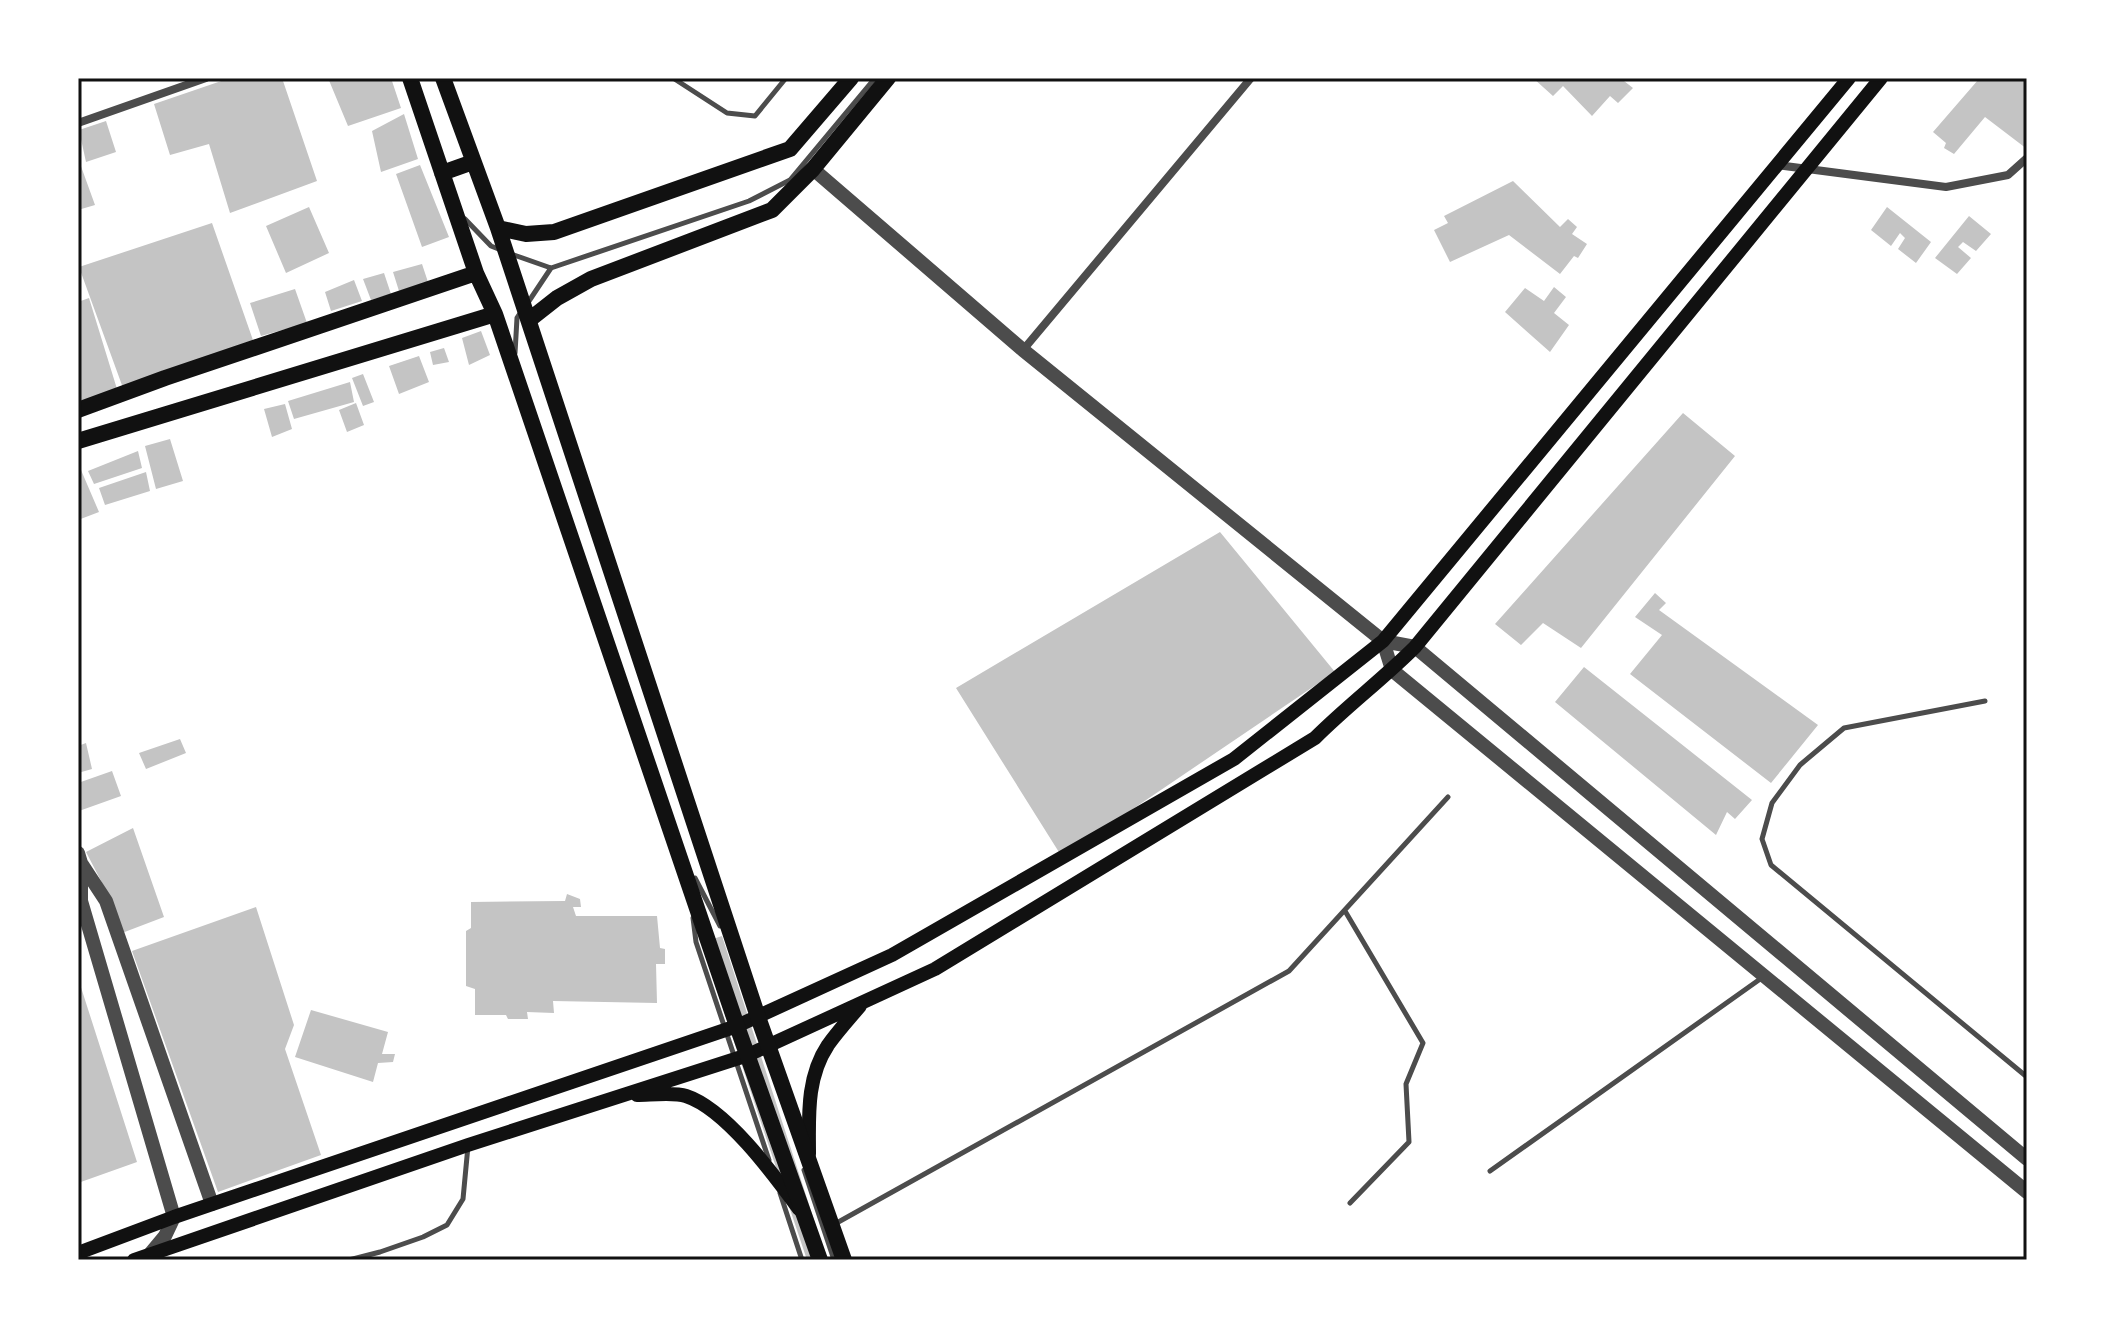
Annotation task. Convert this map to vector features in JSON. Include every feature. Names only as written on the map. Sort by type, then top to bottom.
[{"type":"main road","points":[[413,78],[442,173],[495,314],[737,1026],[820,1260]]},
{"type":"main road","points":[[443,78],[529,320],[804,1162],[844,1260]]},
{"type":"main road","points":[[498,228],[526,234],[554,232],[790,149],[851,78]]},
{"type":"main road","points":[[529,320],[557,298],[591,279],[772,210],[813,169],[888,78]]},
{"type":"main road","points":[[78,1253],[174,1217],[737,1026],[892,955],[1234,759],[1383,641],[1849,78]]},
{"type":"main road","points":[[134,1260],[468,1145],[748,1055],[935,969],[1315,738],[1415,647],[1881,78]]},
{"type":"main road","points":[[442,173],[473,162]]},
{"type":"main road","points":[[78,410],[165,378],[481,275]]},
{"type":"main road","points":[[78,441],[495,314]]},
{"type":"main road","points":[[595,608],[621,600]]},
{"type":"main road","points":[[804,1162],[810,1095],[817,1068],[827,1046],[862,1002]]},
{"type":"main road","points":[[621,1095],[685,1095],[712,1110],[746,1143],[805,1215]]},
{"type":"street","points":[[78,123],[206,78]]},
{"type":"street","points":[[1023,350],[1251,78]]},
{"type":"street","points":[[1777,165],[1946,187],[2008,175],[2027,158]]},
{"type":"street","points":[[813,169],[1023,350],[1383,641],[1415,647],[2027,1159]]},
{"type":"street","points":[[1383,641],[1392,670],[2027,1192]]},
{"type":"street","points":[[80,858],[106,901],[212,1204]]},
{"type":"street","points":[[80,858],[81,901],[174,1217],[165,1236],[150,1254]]},
{"type":"lane","points":[[413,78],[476,251]]},
{"type":"lane","points":[[673,78],[727,113],[755,116],[786,78]]},
{"type":"lane","points":[[515,354],[517,318],[551,268],[749,201],[790,180],[875,78]]},
{"type":"lane","points":[[465,219],[491,246],[551,268]]},
{"type":"lane","points":[[481,275],[515,354],[687,864],[727,937],[834,1260]]},
{"type":"lane","points":[[1985,701],[1844,728],[1800,765],[1772,803],[1762,839],[1771,865],[2027,1077]]},
{"type":"lane","points":[[832,1226],[1289,971],[1448,797]]},
{"type":"lane","points":[[687,864],[696,942],[802,1260]]},
{"type":"lane","points":[[1345,911],[1423,1043],[1406,1084],[1409,1142],[1350,1203]]},
{"type":"lane","points":[[1490,1171],[1764,976]]},
{"type":"lane","points":[[349,1260],[423,1237],[447,1225],[463,1199],[468,1145]]},
{"type":"building","points":[[230,78],[282,78],[317,181],[230,213],[209,144],[170,155],[154,104]]},
{"type":"building","points":[[328,78],[391,78],[401,108],[348,126]]},
{"type":"building","points":[[1533,78],[1628,78],[1624,81],[1633,88],[1618,103],[1610,96],[1592,116],[1563,86],[1553,96]]},
{"type":"building","points":[[1975,78],[2027,78],[2027,115],[2024,117],[2027,119],[2027,149],[1985,117],[1954,154],[1944,148],[1946,143],[1933,132],[1978,80]]},
{"type":"building","points":[[404,114],[418,159],[381,172],[372,131]]},
{"type":"building","points":[[106,121],[116,152],[86,162],[79,130]]},
{"type":"building","points":[[78,158],[95,205],[78,210]]},
{"type":"building","points":[[420,165],[449,237],[422,247],[396,174]]},
{"type":"building","points":[[1513,181],[1560,227],[1568,219],[1577,227],[1572,234],[1587,244],[1578,258],[1574,256],[1560,274],[1509,235],[1450,262],[1434,230],[1448,223],[1444,216]]},
{"type":"building","points":[[309,207],[329,253],[286,273],[266,226]]},
{"type":"building","points":[[1887,207],[1931,242],[1916,263],[1898,249],[1905,238],[1900,233],[1891,246],[1871,230]]},
{"type":"building","points":[[1969,216],[1991,234],[1976,251],[1963,242],[1958,247],[1971,258],[1957,274],[1935,258]]},
{"type":"building","points":[[212,223],[254,343],[123,388],[79,267]]},
{"type":"building","points":[[422,264],[428,282],[399,291],[393,272]]},
{"type":"building","points":[[384,273],[391,294],[371,300],[363,279]]},
{"type":"building","points":[[354,280],[362,301],[331,311],[325,292]]},
{"type":"building","points":[[1554,287],[1566,297],[1554,313],[1569,325],[1550,352],[1505,312],[1525,288],[1544,301]]},
{"type":"building","points":[[295,289],[307,323],[261,336],[250,303]]},
{"type":"building","points":[[89,298],[117,389],[78,402],[78,302]]},
{"type":"building","points":[[481,331],[490,355],[469,365],[462,338]]},
{"type":"building","points":[[444,348],[449,362],[433,365],[430,352]]},
{"type":"building","points":[[419,356],[429,382],[399,394],[389,366]]},
{"type":"building","points":[[363,374],[374,402],[363,406],[352,378]]},
{"type":"building","points":[[350,382],[354,402],[294,419],[288,401]]},
{"type":"building","points":[[356,403],[364,425],[347,432],[339,410]]},
{"type":"building","points":[[285,404],[292,429],[272,437],[264,409]]},
{"type":"building","points":[[1683,413],[1735,456],[1581,648],[1543,623],[1521,645],[1495,624]]},
{"type":"building","points":[[170,439],[183,481],[156,489],[145,446]]},
{"type":"building","points":[[138,451],[142,468],[94,484],[88,471]]},
{"type":"building","points":[[81,470],[99,512],[78,520],[78,471]]},
{"type":"building","points":[[146,472],[150,491],[105,505],[99,488]]},
{"type":"building","points":[[1220,532],[1335,672],[1062,857],[956,688]]},
{"type":"building","points":[[1655,593],[1666,603],[1659,610],[1818,725],[1771,783],[1630,674],[1662,635],[1635,617]]},
{"type":"building","points":[[1584,667],[1752,800],[1735,819],[1727,812],[1716,835],[1555,702]]},
{"type":"building","points":[[180,739],[186,753],[146,769],[139,753]]},
{"type":"building","points":[[86,743],[92,769],[78,773],[78,746]]},
{"type":"building","points":[[112,771],[121,796],[79,811],[78,783]]},
{"type":"building","points":[[133,828],[164,917],[122,933],[112,902],[86,852]]},
{"type":"building","points":[[567,894],[580,899],[581,907],[573,907],[576,916],[657,916],[660,948],[665,949],[665,964],[656,964],[657,1003],[553,1001],[554,1013],[527,1012],[528,1019],[475,1015],[475,989],[466,986],[466,931],[471,928],[471,902],[565,901]]},
{"type":"building","points":[[256,907],[294,1025],[285,1049],[321,1155],[218,1192],[132,951]]},
{"type":"building","points":[[722,936],[827,1260],[807,1260],[701,943]]},
{"type":"building","points":[[78,978],[137,1162],[78,1183]]},
{"type":"building","points":[[311,1010],[388,1032],[382,1054],[395,1054],[393,1062],[378,1063],[373,1082],[295,1057]]}]
